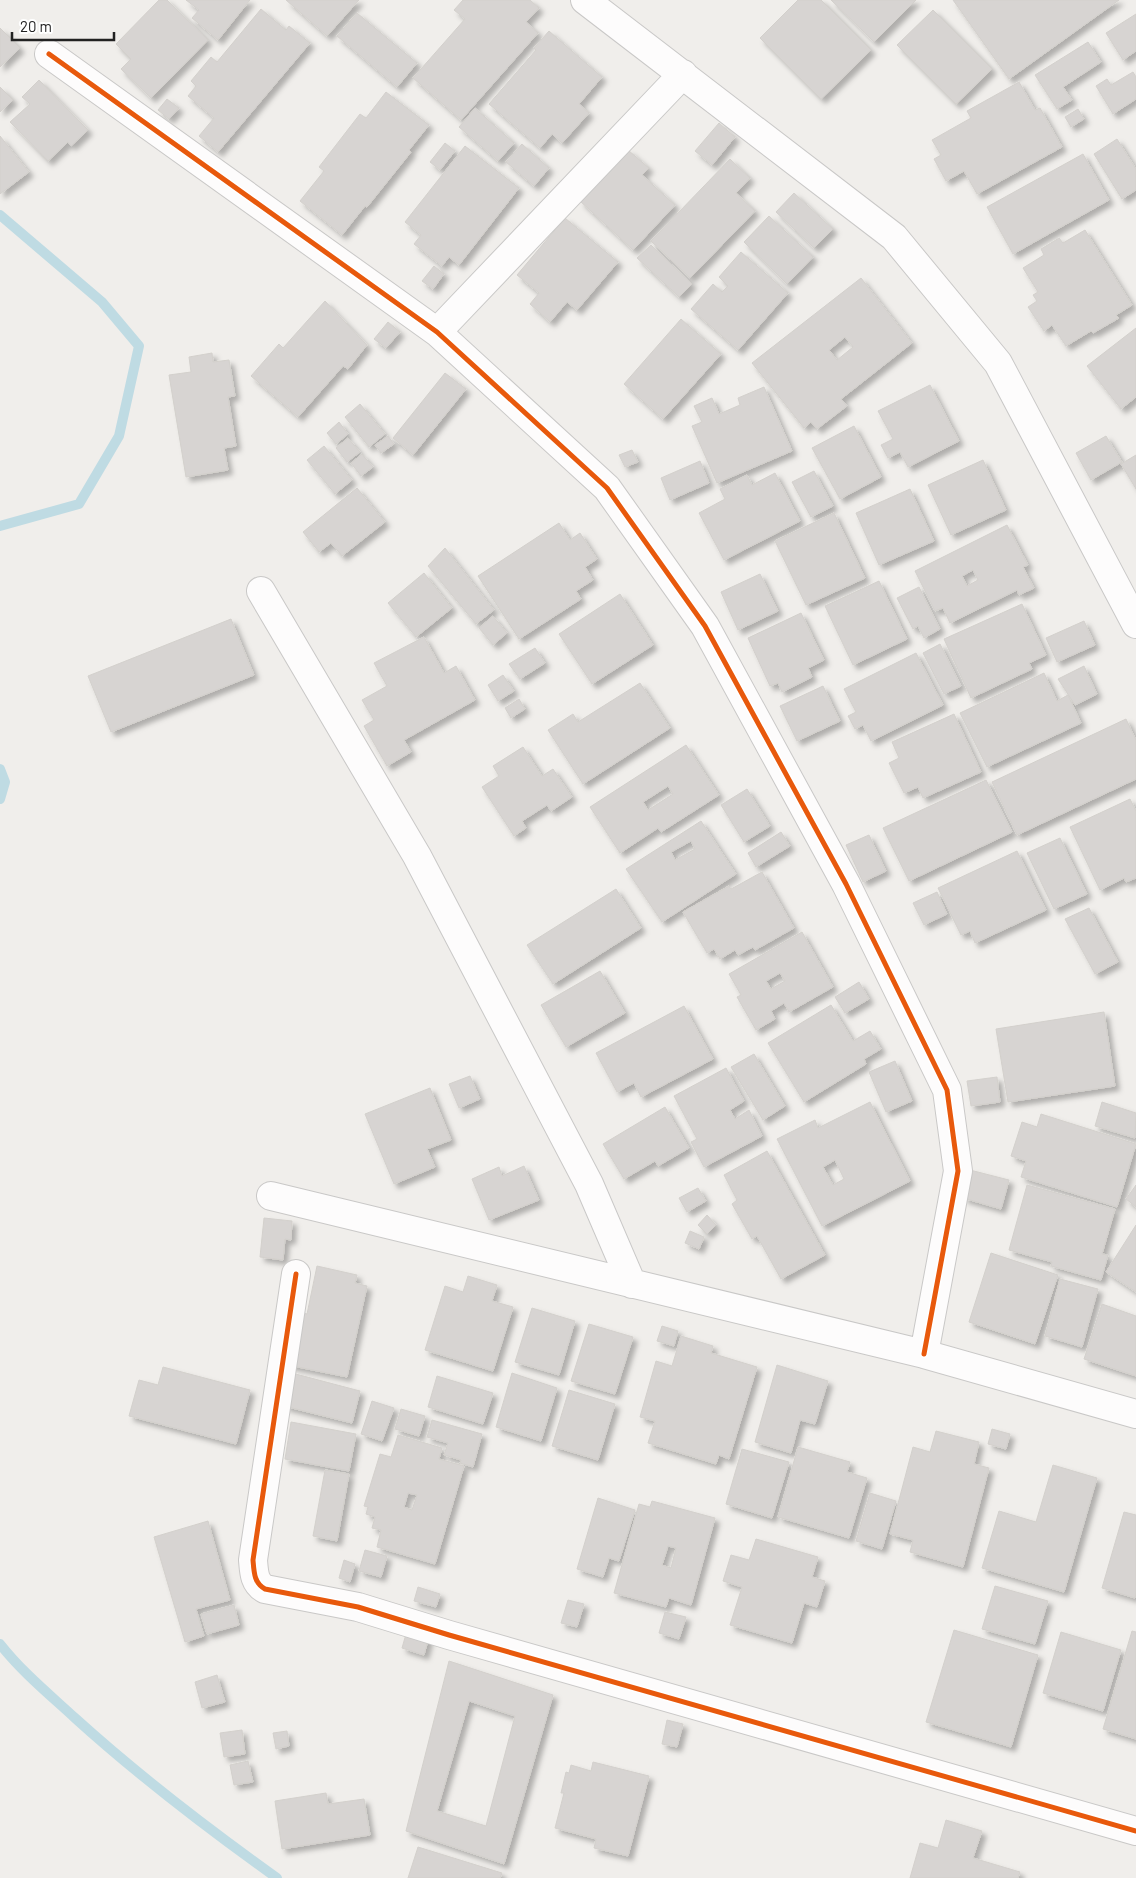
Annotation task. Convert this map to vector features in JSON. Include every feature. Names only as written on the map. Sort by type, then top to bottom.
[{"type":"street","points":[[585,0],[894,237],[998,363],[1136,624]]},
{"type":"street","points":[[49,54],[437,332],[607,488],[705,626],[846,884],[947,1090],[958,1171],[924,1354]]},
{"type":"street","points":[[437,332],[683,74]]},
{"type":"street","points":[[261,591],[418,856],[589,1184],[632,1284]]},
{"type":"street","points":[[271,1196],[924,1354],[1136,1414]]},
{"type":"street","points":[[296,1274],[254,1560],[254,1575],[259,1586],[358,1607],[1136,1831]]},
{"type":"building","points":[[159,0],[167,0],[208,40],[151,98],[121,69],[131,59],[116,44]]},
{"type":"building","points":[[186,0],[250,0],[218,40],[192,18],[199,10]]},
{"type":"building","points":[[286,0],[359,0],[327,36]]},
{"type":"building","points":[[463,0],[530,0],[539,8],[526,22],[538,33],[461,120],[413,78],[465,19],[454,10]]},
{"type":"building","points":[[798,0],[821,0],[871,50],[821,99],[760,38]]},
{"type":"building","points":[[831,0],[916,0],[874,42]]},
{"type":"building","points":[[953,0],[1119,0],[1009,79]]},
{"type":"building","points":[[261,9],[286,30],[289,26],[310,43],[218,152],[199,136],[214,118],[188,96],[196,86],[191,81],[211,57],[217,62]]},
{"type":"building","points":[[933,10],[992,69],[956,104],[897,45]]},
{"type":"building","points":[[357,13],[417,63],[397,87],[337,36]]},
{"type":"building","points":[[1136,14],[1136,51],[1123,60],[1106,33]]},
{"type":"building","points":[[0,28],[20,48],[0,67]]},
{"type":"building","points":[[549,31],[602,77],[579,104],[589,113],[562,143],[552,134],[540,148],[489,104],[536,50],[534,48]]},
{"type":"building","points":[[1088,42],[1101,62],[1063,87],[1072,100],[1057,109],[1035,75]]},
{"type":"building","points":[[1133,72],[1136,77],[1136,99],[1113,114],[1096,86],[1107,79],[1111,85]]},
{"type":"building","points":[[39,80],[88,130],[71,146],[68,142],[48,161],[10,122],[30,104],[22,97]]},
{"type":"building","points":[[1019,82],[1035,110],[1040,108],[1062,147],[977,194],[964,171],[946,181],[934,159],[941,155],[932,140],[971,118],[967,111]]},
{"type":"building","points":[[0,87],[13,100],[0,112]]},
{"type":"building","points":[[386,92],[429,125],[409,150],[411,152],[342,235],[300,201],[324,171],[319,167],[360,114],[366,118]]},
{"type":"building","points":[[167,99],[179,108],[169,119],[158,110]]},
{"type":"building","points":[[475,108],[514,143],[498,161],[459,127]]},
{"type":"building","points":[[1078,109],[1084,119],[1071,127],[1065,117]]},
{"type":"building","points":[[719,123],[735,137],[712,165],[695,151]]},
{"type":"building","points":[[0,136],[29,172],[0,194]]},
{"type":"building","points":[[1117,139],[1136,169],[1136,190],[1122,199],[1094,154]]},
{"type":"building","points":[[445,143],[455,151],[440,170],[430,162]]},
{"type":"building","points":[[522,144],[549,168],[534,186],[506,162]]},
{"type":"building","points":[[465,146],[519,188],[459,265],[449,257],[442,266],[414,244],[421,235],[405,222]]},
{"type":"building","points":[[628,150],[649,168],[642,175],[675,205],[633,250],[580,201]]},
{"type":"building","points":[[1083,154],[1109,200],[1013,254],[987,207]]},
{"type":"building","points":[[730,159],[750,178],[736,193],[755,211],[690,278],[651,241]]},
{"type":"building","points":[[794,193],[833,229],[814,248],[776,212]]},
{"type":"building","points":[[769,216],[813,257],[787,284],[744,242]]},
{"type":"building","points":[[565,218],[618,262],[577,310],[567,302],[550,322],[530,304],[539,293],[517,275]]},
{"type":"building","points":[[1085,230],[1132,305],[1116,315],[1119,318],[1093,333],[1091,331],[1066,346],[1052,325],[1044,331],[1028,307],[1037,301],[1033,295],[1038,292],[1023,268],[1044,255],[1041,249],[1059,238],[1063,243]]},
{"type":"building","points":[[651,245],[692,284],[679,297],[637,258]]},
{"type":"building","points":[[741,252],[788,293],[738,350],[691,309],[713,284],[722,292],[728,286],[719,277]]},
{"type":"building","points":[[434,266],[444,274],[433,289],[422,281]]},
{"type":"building","points":[[861,278],[912,343],[841,399],[847,406],[817,429],[811,422],[804,428],[752,363]],"holes":[[[845,337],[853,347],[837,360],[829,350]]]},
{"type":"building","points":[[325,301],[367,345],[348,369],[343,366],[298,417],[251,376],[279,344],[283,348]]},
{"type":"building","points":[[681,319],[721,354],[663,419],[624,384]]},
{"type":"building","points":[[388,322],[400,332],[386,348],[374,339]]},
{"type":"building","points":[[1136,328],[1136,397],[1121,409],[1087,366]]},
{"type":"building","points":[[212,353],[213,362],[229,360],[235,396],[228,397],[236,446],[224,448],[228,470],[186,477],[169,375],[191,372],[189,357]]},
{"type":"building","points":[[445,373],[466,389],[413,455],[393,438]]},
{"type":"building","points":[[930,385],[959,441],[908,467],[900,452],[888,458],[881,445],[893,439],[878,411]]},
{"type":"building","points":[[764,387],[792,451],[717,483],[692,426],[702,422],[694,406],[712,398],[719,414],[740,405],[738,398]]},
{"type":"building","points":[[360,404],[385,434],[369,447],[345,417]]},
{"type":"building","points":[[339,422],[348,434],[336,444],[327,433]]},
{"type":"building","points":[[854,426],[881,477],[840,499],[812,448]]},
{"type":"building","points":[[388,436],[394,444],[381,453],[375,445]]},
{"type":"building","points":[[1106,436],[1122,462],[1091,480],[1076,453]]},
{"type":"building","points":[[348,438],[360,452],[347,462],[336,448]]},
{"type":"building","points":[[324,446],[352,480],[335,494],[307,460]]},
{"type":"building","points":[[632,450],[638,462],[625,467],[619,455]]},
{"type":"building","points":[[362,454],[373,467],[361,476],[351,463]]},
{"type":"building","points":[[1136,455],[1136,489],[1121,464]]},
{"type":"building","points":[[983,460],[1006,510],[951,535],[928,485]]},
{"type":"building","points":[[700,461],[709,483],[670,500],[661,478]]},
{"type":"building","points":[[814,471],[833,506],[811,517],[792,482]]},
{"type":"building","points":[[775,473],[800,521],[724,560],[699,513],[725,499],[720,489],[747,475],[752,485]]},
{"type":"building","points":[[357,488],[385,522],[342,556],[331,543],[319,552],[303,532]]},
{"type":"building","points":[[910,489],[934,541],[879,565],[856,513]]},
{"type":"building","points":[[834,513],[865,578],[806,605],[775,541]]},
{"type":"building","points":[[559,523],[570,540],[580,533],[597,559],[585,567],[593,580],[576,591],[581,599],[519,639],[478,576]]},
{"type":"building","points":[[1007,525],[1028,565],[1023,567],[1034,588],[1019,595],[1017,590],[950,623],[943,608],[935,611],[915,571]],"holes":[[[973,570],[978,580],[967,586],[962,576]]]},
{"type":"building","points":[[445,548],[494,610],[476,624],[428,566]]},
{"type":"building","points":[[424,573],[452,608],[416,637],[388,603]]},
{"type":"building","points":[[760,574],[778,611],[738,630],[721,592]]},
{"type":"building","points":[[879,581],[907,639],[853,665],[825,606]]},
{"type":"building","points":[[919,587],[940,629],[924,638],[918,626],[913,629],[897,598]]},
{"type":"building","points":[[620,594],[653,645],[592,684],[559,634]]},
{"type":"building","points":[[1022,604],[1046,655],[1029,663],[1032,669],[971,698],[944,639]]},
{"type":"building","points":[[801,613],[824,660],[808,668],[812,677],[782,692],[778,683],[770,686],[748,638]]},
{"type":"building","points":[[493,616],[507,633],[493,645],[479,628]]},
{"type":"building","points":[[231,619],[254,675],[111,732],[88,676]]},
{"type":"building","points":[[1084,621],[1095,645],[1057,662],[1046,638]]},
{"type":"building","points":[[424,637],[444,673],[456,666],[475,700],[404,740],[411,752],[387,766],[364,726],[374,720],[362,700],[387,686],[374,663]]},
{"type":"building","points":[[940,644],[961,686],[944,694],[923,653]]},
{"type":"building","points":[[535,648],[545,663],[520,679],[509,664]]},
{"type":"building","points":[[916,653],[943,705],[871,741],[863,725],[855,729],[848,716],[856,712],[844,689]]},
{"type":"building","points":[[1084,666],[1097,694],[1075,705],[1058,679]]},
{"type":"building","points":[[1044,673],[1057,701],[1068,695],[1081,723],[987,767],[960,713]]},
{"type":"building","points":[[503,675],[514,691],[498,701],[488,685]]},
{"type":"building","points":[[640,683],[670,728],[583,784],[548,730],[573,714],[578,722]]},
{"type":"building","points":[[823,686],[840,721],[797,741],[780,706]]},
{"type":"building","points":[[519,699],[525,709],[511,718],[505,708]]},
{"type":"building","points":[[954,714],[981,772],[923,798],[918,787],[904,793],[889,763],[899,758],[892,742]]},
{"type":"building","points":[[1126,719],[1136,740],[1136,779],[1017,835],[992,782]]},
{"type":"building","points":[[686,745],[719,795],[661,832],[658,828],[620,853],[590,807]],"holes":[[[668,786],[673,794],[648,810],[643,802]]]},
{"type":"building","points":[[523,747],[542,776],[553,769],[572,797],[551,811],[547,805],[522,821],[526,828],[514,836],[482,787],[499,776],[493,766]]},
{"type":"building","points":[[986,780],[1012,832],[909,881],[883,828]]},
{"type":"building","points":[[747,789],[770,826],[744,842],[721,805]]},
{"type":"building","points":[[1130,799],[1136,811],[1136,878],[1126,882],[1124,878],[1100,890],[1070,827]]},
{"type":"building","points":[[701,821],[736,874],[662,922],[626,869]],"holes":[[[691,841],[695,849],[675,860],[671,852]]]},
{"type":"building","points":[[781,832],[790,846],[756,867],[748,853]]},
{"type":"building","points":[[869,835],[886,871],[863,882],[846,845]]},
{"type":"building","points":[[1060,838],[1087,894],[1054,909],[1027,853]]},
{"type":"building","points":[[1017,851],[1046,910],[975,943],[970,931],[961,935],[938,888]]},
{"type":"building","points":[[762,872],[794,928],[755,950],[753,947],[738,955],[735,950],[720,959],[714,949],[707,953],[683,912],[729,886],[731,889]]},
{"type":"building","points":[[616,889],[641,928],[553,984],[527,945]]},
{"type":"building","points":[[937,892],[947,914],[924,925],[913,903]]},
{"type":"building","points":[[1089,908],[1118,962],[1095,974],[1065,919]]},
{"type":"building","points":[[802,932],[833,987],[789,1012],[784,1003],[771,1011],[775,1019],[756,1030],[737,997],[741,995],[729,974]],"holes":[[[780,973],[785,981],[771,989],[766,981]]]},
{"type":"building","points":[[600,971],[625,1013],[566,1047],[541,1005]]},
{"type":"building","points":[[859,982],[869,999],[845,1013],[835,997]]},
{"type":"building","points":[[831,1005],[853,1041],[870,1031],[881,1049],[864,1059],[866,1064],[804,1102],[768,1043]]},
{"type":"building","points":[[684,1006],[713,1059],[641,1097],[634,1083],[617,1092],[596,1053]]},
{"type":"building","points":[[1104,1012],[1115,1086],[1008,1102],[996,1029]]},
{"type":"building","points":[[754,1054],[785,1106],[763,1120],[731,1067]]},
{"type":"building","points":[[895,1061],[912,1101],[886,1112],[869,1072]]},
{"type":"building","points":[[726,1068],[744,1101],[730,1110],[735,1119],[749,1110],[762,1136],[704,1167],[691,1142],[697,1139],[674,1096]]},
{"type":"building","points":[[470,1076],[480,1099],[459,1108],[449,1084]]},
{"type":"building","points":[[997,1077],[1000,1102],[971,1106],[967,1081]]},
{"type":"building","points":[[430,1088],[451,1140],[427,1149],[435,1167],[394,1184],[365,1114]]},
{"type":"building","points":[[870,1102],[910,1181],[822,1226],[777,1139],[815,1120],[818,1128]],"holes":[[[835,1160],[844,1179],[833,1185],[823,1167]]]},
{"type":"building","points":[[1102,1102],[1136,1113],[1135,1138],[1095,1126]]},
{"type":"building","points":[[665,1107],[689,1148],[658,1166],[655,1161],[624,1179],[603,1144]]},
{"type":"building","points":[[1041,1114],[1136,1144],[1117,1207],[1021,1177],[1026,1161],[1011,1156],[1022,1122],[1037,1127]]},
{"type":"building","points":[[767,1151],[825,1255],[781,1279],[757,1236],[752,1239],[732,1204],[737,1200],[724,1175]]},
{"type":"building","points":[[524,1166],[539,1200],[489,1220],[472,1179],[499,1167],[502,1176]]},
{"type":"building","points":[[970,1170],[1009,1180],[1001,1209],[963,1198]]},
{"type":"building","points":[[1027,1185],[1115,1209],[1102,1254],[1108,1255],[1101,1280],[1051,1266],[1052,1262],[1009,1250]]},
{"type":"building","points":[[1136,1185],[1136,1207],[1126,1199]]},
{"type":"building","points":[[698,1188],[706,1201],[687,1212],[679,1198]]},
{"type":"building","points":[[707,1215],[716,1225],[707,1234],[698,1225]]},
{"type":"building","points":[[264,1218],[292,1221],[291,1240],[285,1239],[283,1260],[260,1257]]},
{"type":"building","points":[[1136,1225],[1136,1292],[1106,1272]]},
{"type":"building","points":[[690,1231],[704,1237],[699,1249],[685,1243]]},
{"type":"building","points":[[991,1253],[1058,1275],[1035,1344],[969,1322]]},
{"type":"building","points":[[317,1266],[357,1275],[355,1283],[367,1286],[347,1377],[288,1365],[299,1312],[307,1314]]},
{"type":"building","points":[[468,1276],[497,1285],[492,1301],[513,1307],[493,1371],[425,1350],[445,1286],[463,1292]]},
{"type":"building","points":[[1060,1279],[1098,1289],[1082,1347],[1045,1336]]},
{"type":"building","points":[[1102,1304],[1136,1316],[1136,1376],[1084,1359]]},
{"type":"building","points":[[532,1308],[575,1321],[559,1375],[515,1362]]},
{"type":"building","points":[[589,1324],[633,1337],[615,1394],[571,1381]]},
{"type":"building","points":[[662,1326],[678,1331],[674,1346],[657,1341]]},
{"type":"building","points":[[681,1336],[713,1346],[711,1353],[757,1367],[729,1459],[719,1455],[716,1464],[648,1443],[655,1421],[640,1417],[656,1361],[672,1366]]},
{"type":"building","points":[[777,1365],[828,1381],[815,1424],[800,1420],[791,1453],[755,1442]]},
{"type":"building","points":[[163,1367],[250,1390],[236,1444],[129,1416],[139,1380],[158,1385]]},
{"type":"building","points":[[292,1373],[360,1391],[352,1423],[284,1406]]},
{"type":"building","points":[[512,1373],[557,1388],[541,1441],[496,1427]]},
{"type":"building","points":[[437,1376],[493,1393],[483,1424],[428,1407]]},
{"type":"building","points":[[569,1390],[615,1404],[598,1460],[552,1446]]},
{"type":"building","points":[[372,1401],[394,1408],[382,1441],[361,1434]]},
{"type":"building","points":[[401,1409],[425,1416],[419,1436],[395,1429]]},
{"type":"building","points":[[432,1420],[482,1434],[473,1467],[460,1463],[461,1460],[444,1455],[448,1443],[427,1437]]},
{"type":"building","points":[[291,1422],[356,1434],[349,1471],[285,1459]]},
{"type":"building","points":[[992,1429],[1010,1434],[1006,1449],[988,1444]]},
{"type":"building","points":[[936,1431],[979,1442],[974,1464],[989,1468],[963,1567],[910,1552],[913,1540],[890,1534],[913,1447],[930,1452]]},
{"type":"building","points":[[398,1435],[442,1448],[439,1459],[464,1466],[435,1564],[377,1547],[381,1530],[372,1528],[375,1517],[366,1514],[368,1507],[364,1506],[380,1454],[391,1457]],"holes":[[[408,1493],[417,1495],[412,1510],[404,1507]]]},
{"type":"building","points":[[798,1447],[850,1462],[847,1472],[867,1478],[849,1538],[778,1517]]},
{"type":"building","points":[[742,1449],[789,1462],[772,1518],[726,1504]]},
{"type":"building","points":[[1053,1465],[1097,1478],[1064,1592],[982,1568],[999,1511],[1036,1522]]},
{"type":"building","points":[[325,1470],[349,1474],[337,1541],[313,1536]]},
{"type":"building","points":[[870,1493],[896,1501],[882,1549],[856,1541]]},
{"type":"building","points":[[598,1498],[635,1510],[619,1561],[609,1558],[603,1577],[577,1569]]},
{"type":"building","points":[[652,1501],[715,1518],[691,1605],[669,1598],[666,1607],[614,1593],[639,1504],[650,1507]],"holes":[[[668,1546],[676,1548],[671,1568],[662,1565]]]},
{"type":"building","points":[[1124,1512],[1136,1515],[1135,1598],[1102,1588]]},
{"type":"building","points":[[208,1521],[230,1600],[196,1609],[204,1636],[185,1642],[154,1537]]},
{"type":"building","points":[[756,1539],[818,1557],[812,1577],[825,1581],[817,1607],[804,1603],[792,1643],[730,1625],[742,1587],[723,1581],[731,1555],[749,1560]]},
{"type":"building","points":[[365,1550],[387,1556],[381,1577],[359,1571]]},
{"type":"building","points":[[344,1560],[355,1564],[350,1582],[339,1578]]},
{"type":"building","points":[[995,1586],[1048,1601],[1035,1644],[982,1629]]},
{"type":"building","points":[[418,1587],[440,1594],[436,1607],[414,1601]]},
{"type":"building","points":[[568,1600],[584,1604],[577,1627],[561,1623]]},
{"type":"building","points":[[234,1605],[239,1625],[207,1634],[201,1614]]},
{"type":"building","points":[[665,1612],[686,1617],[679,1639],[659,1633]]},
{"type":"building","points":[[408,1627],[430,1633],[424,1655],[402,1648]]},
{"type":"building","points":[[954,1630],[1038,1655],[1011,1747],[926,1722]]},
{"type":"building","points":[[1132,1631],[1136,1632],[1136,1739],[1103,1729]]},
{"type":"building","points":[[1061,1632],[1121,1650],[1103,1711],[1043,1693]]},
{"type":"building","points":[[449,1661],[553,1695],[504,1864],[406,1831]],"holes":[[[469,1701],[515,1716],[486,1826],[437,1811]]]},
{"type":"building","points":[[217,1675],[225,1702],[202,1708],[195,1682]]},
{"type":"building","points":[[667,1720],[683,1724],[677,1747],[662,1744]]},
{"type":"building","points":[[242,1730],[245,1754],[224,1757],[220,1733]]},
{"type":"building","points":[[287,1731],[289,1746],[276,1749],[273,1733]]},
{"type":"building","points":[[248,1761],[253,1782],[234,1785],[230,1765]]},
{"type":"building","points":[[593,1762],[649,1776],[628,1856],[594,1848],[596,1839],[555,1828],[564,1793],[561,1793],[566,1772],[569,1773],[571,1765],[591,1771]]},
{"type":"building","points":[[326,1793],[328,1804],[364,1799],[370,1835],[282,1849],[275,1801]]},
{"type":"building","points":[[946,1820],[982,1831],[973,1858],[1020,1872],[1018,1878],[910,1878],[920,1843],[938,1848]]},
{"type":"building","points":[[418,1847],[502,1873],[500,1878],[408,1878]]},
{"type":"waterway","points":[[0,215],[102,302],[139,346],[119,436],[79,504],[0,526]]},
{"type":"waterway","points":[[0,769],[5,782],[0,799]]},
{"type":"waterway","points":[[0,1644],[36,1682],[124,1760],[199,1821],[277,1878]]},
{"type":"cycle path","points":[[49,54],[437,332],[607,488],[705,626],[846,884],[947,1090],[958,1171],[924,1354]]},
{"type":"cycle path","points":[[296,1274],[253,1560],[254,1573],[261,1587],[358,1607],[449,1635],[1136,1831]]}]
